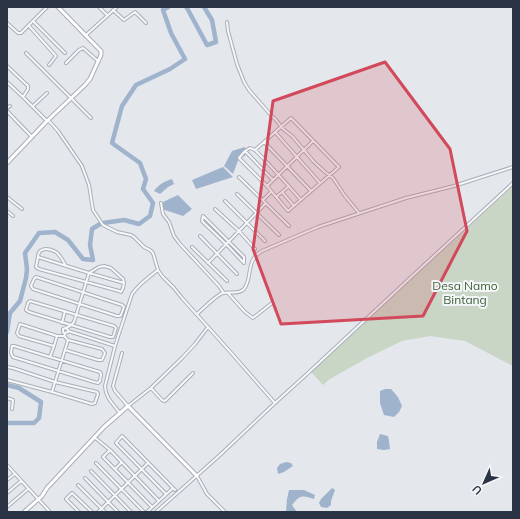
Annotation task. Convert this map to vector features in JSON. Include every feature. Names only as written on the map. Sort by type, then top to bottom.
[{"type":"street","points":[[7,23],[19,33],[23,32],[47,7]]},
{"type":"street","points":[[7,163],[85,85],[90,79],[101,55],[101,51],[58,7]]},
{"type":"street","points":[[99,7],[107,15]]},
{"type":"street","points":[[86,35],[117,7]]},
{"type":"street","points":[[113,10],[124,20],[135,12],[146,23]]},
{"type":"street","points":[[33,21],[64,53]]},
{"type":"street","points":[[227,22],[228,31],[244,82],[281,127],[293,137],[318,166],[337,182],[345,196],[359,213]]},
{"type":"street","points":[[29,26],[56,56],[49,65]]},
{"type":"street","points":[[66,63],[83,48],[98,62]]},
{"type":"street","points":[[26,53],[91,118]]},
{"type":"street","points":[[7,66],[28,86],[28,89],[23,97]]},
{"type":"street","points":[[7,82],[58,131],[82,166],[89,185],[93,210],[103,225],[117,232],[131,235],[153,253],[158,270],[162,276],[275,402]]},
{"type":"street","points":[[33,106],[47,93]]},
{"type":"street","points":[[10,106],[7,110],[32,137]]},
{"type":"street","points":[[255,150],[291,118],[338,167],[302,200],[288,211],[239,158],[250,148],[255,150],[302,200]]},
{"type":"street","points":[[275,132],[320,183]]},
{"type":"street","points":[[266,186],[313,141]]},
{"type":"street","points":[[264,142],[311,191]]},
{"type":"street","points":[[245,151],[273,180]]},
{"type":"street","points":[[197,314],[223,293],[241,291],[245,287],[251,264],[257,253],[318,226],[406,198],[454,186],[513,167]]},
{"type":"street","points":[[239,177],[289,226]]},
{"type":"street","points":[[156,512],[220,455],[275,402],[513,183]]},
{"type":"street","points":[[276,197],[289,186]]},
{"type":"street","points":[[263,200],[271,192]]},
{"type":"street","points":[[282,192],[294,206]]},
{"type":"street","points":[[237,194],[279,236]]},
{"type":"street","points":[[7,197],[22,209]]},
{"type":"street","points":[[225,201],[265,241]]},
{"type":"street","points":[[161,203],[163,214],[174,236],[181,246],[219,286],[223,293]]},
{"type":"street","points":[[208,264],[266,203]]},
{"type":"street","points":[[215,209],[255,249]]},
{"type":"street","points":[[7,211],[13,216]]},
{"type":"street","points":[[203,216],[244,257],[244,263],[226,244],[202,221],[203,216]]},
{"type":"street","points":[[200,236],[237,274]]},
{"type":"street","points":[[192,247],[227,281]]},
{"type":"street","points":[[65,350],[102,360],[105,353],[102,349],[68,340],[62,330],[74,322],[82,293],[86,282],[89,273],[99,267],[104,266],[111,268],[123,278],[124,283],[121,292],[86,282],[37,268],[38,253],[42,249],[51,250],[60,256],[66,266]]},
{"type":"street","points":[[38,257],[124,283]]},
{"type":"street","points":[[120,413],[106,395],[105,390],[115,346],[132,294],[158,270]]},
{"type":"street","points":[[36,277],[122,305],[124,307],[121,315],[117,316],[79,304],[33,289],[31,286],[34,279],[36,277]]},
{"type":"street","points":[[228,293],[252,318],[272,303]]},
{"type":"street","points":[[30,301],[65,311],[114,326],[116,328],[115,335],[110,337],[70,326],[26,310],[30,301]]},
{"type":"street","points":[[62,323],[65,311]]},
{"type":"street","points":[[54,346],[19,336],[17,332],[20,324],[57,336],[65,335],[68,331]]},
{"type":"street","points":[[24,512],[44,494],[47,488],[94,437],[128,406],[151,388],[195,344],[208,327]]},
{"type":"street","points":[[66,328],[68,331],[115,346]]},
{"type":"street","points":[[50,357],[57,336]]},
{"type":"street","points":[[52,392],[68,340]]},
{"type":"street","points":[[12,346],[50,357],[100,372],[100,380],[97,383],[13,357],[11,353],[12,346]]},
{"type":"street","points":[[122,353],[113,386],[114,391],[196,476],[207,494],[225,512]]},
{"type":"street","points":[[7,367],[55,382],[97,392],[97,400],[92,404],[7,380]]},
{"type":"street","points":[[151,388],[162,400],[165,401],[193,373]]},
{"type":"street","points":[[7,398],[13,400],[12,409]]},
{"type":"street","points":[[96,463],[145,512],[174,489],[122,436],[116,443],[166,494]]},
{"type":"street","points":[[94,437],[110,450],[159,501]]},
{"type":"street","points":[[110,450],[103,457],[152,507]]},
{"type":"street","points":[[115,469],[121,462]]},
{"type":"street","points":[[98,512],[148,463]]},
{"type":"street","points":[[7,465],[50,512]]},
{"type":"street","points":[[90,471],[131,512]]},
{"type":"street","points":[[7,480],[15,474]]},
{"type":"street","points":[[85,478],[118,512]]},
{"type":"street","points":[[7,494],[21,481]]},
{"type":"street","points":[[78,485],[105,512]]},
{"type":"street","points":[[8,505],[28,488]]},
{"type":"street","points":[[79,512],[66,499],[72,492],[92,512]]},
{"type":"highlighted area","points":[[385,62],[450,149],[467,231],[423,316],[281,324],[253,249],[273,101]]},
{"type":"green space","name":"Desa Namo Bintang","points":[[513,186],[513,366],[465,341],[430,336],[402,341],[367,358],[330,379],[323,385],[311,372]]},
{"type":"water","points":[[245,147],[245,156],[239,158],[233,174],[224,166],[232,151]]},
{"type":"water","points":[[223,167],[233,177],[196,189],[192,180]]},
{"type":"water","points":[[172,179],[174,184],[160,194],[154,191],[162,184]]},
{"type":"water","points":[[178,195],[192,209],[183,216],[162,209],[163,202]]},
{"type":"water","points":[[391,389],[398,397],[402,406],[394,417],[384,415],[380,403],[380,391]]},
{"type":"water","points":[[380,434],[388,436],[390,449],[377,449],[377,442]]},
{"type":"water","points":[[286,462],[291,463],[293,466],[278,474],[277,468],[280,464]]},
{"type":"water","points":[[332,488],[335,490],[331,505],[327,508],[321,507],[319,503],[321,499]]},
{"type":"water","points":[[289,490],[304,490],[315,495],[314,499],[307,497],[299,498],[292,505],[297,512],[286,512]]},
{"type":"waterway","points":[[103,223],[124,220],[139,224],[150,216],[153,203],[143,189],[146,179],[140,163],[112,143],[122,106],[136,85],[170,69],[185,59],[171,33],[163,10],[168,7]]},
{"type":"waterway","points":[[186,7],[207,45],[216,42],[212,20],[204,7]]},
{"type":"waterway","points":[[7,332],[10,313],[20,301],[26,278],[27,269],[25,253],[39,233],[55,232],[68,240],[83,259],[93,260],[90,245],[92,229],[100,224]]},
{"type":"waterway","points":[[7,385],[19,388],[41,402],[39,418],[34,423],[7,423]]}]
